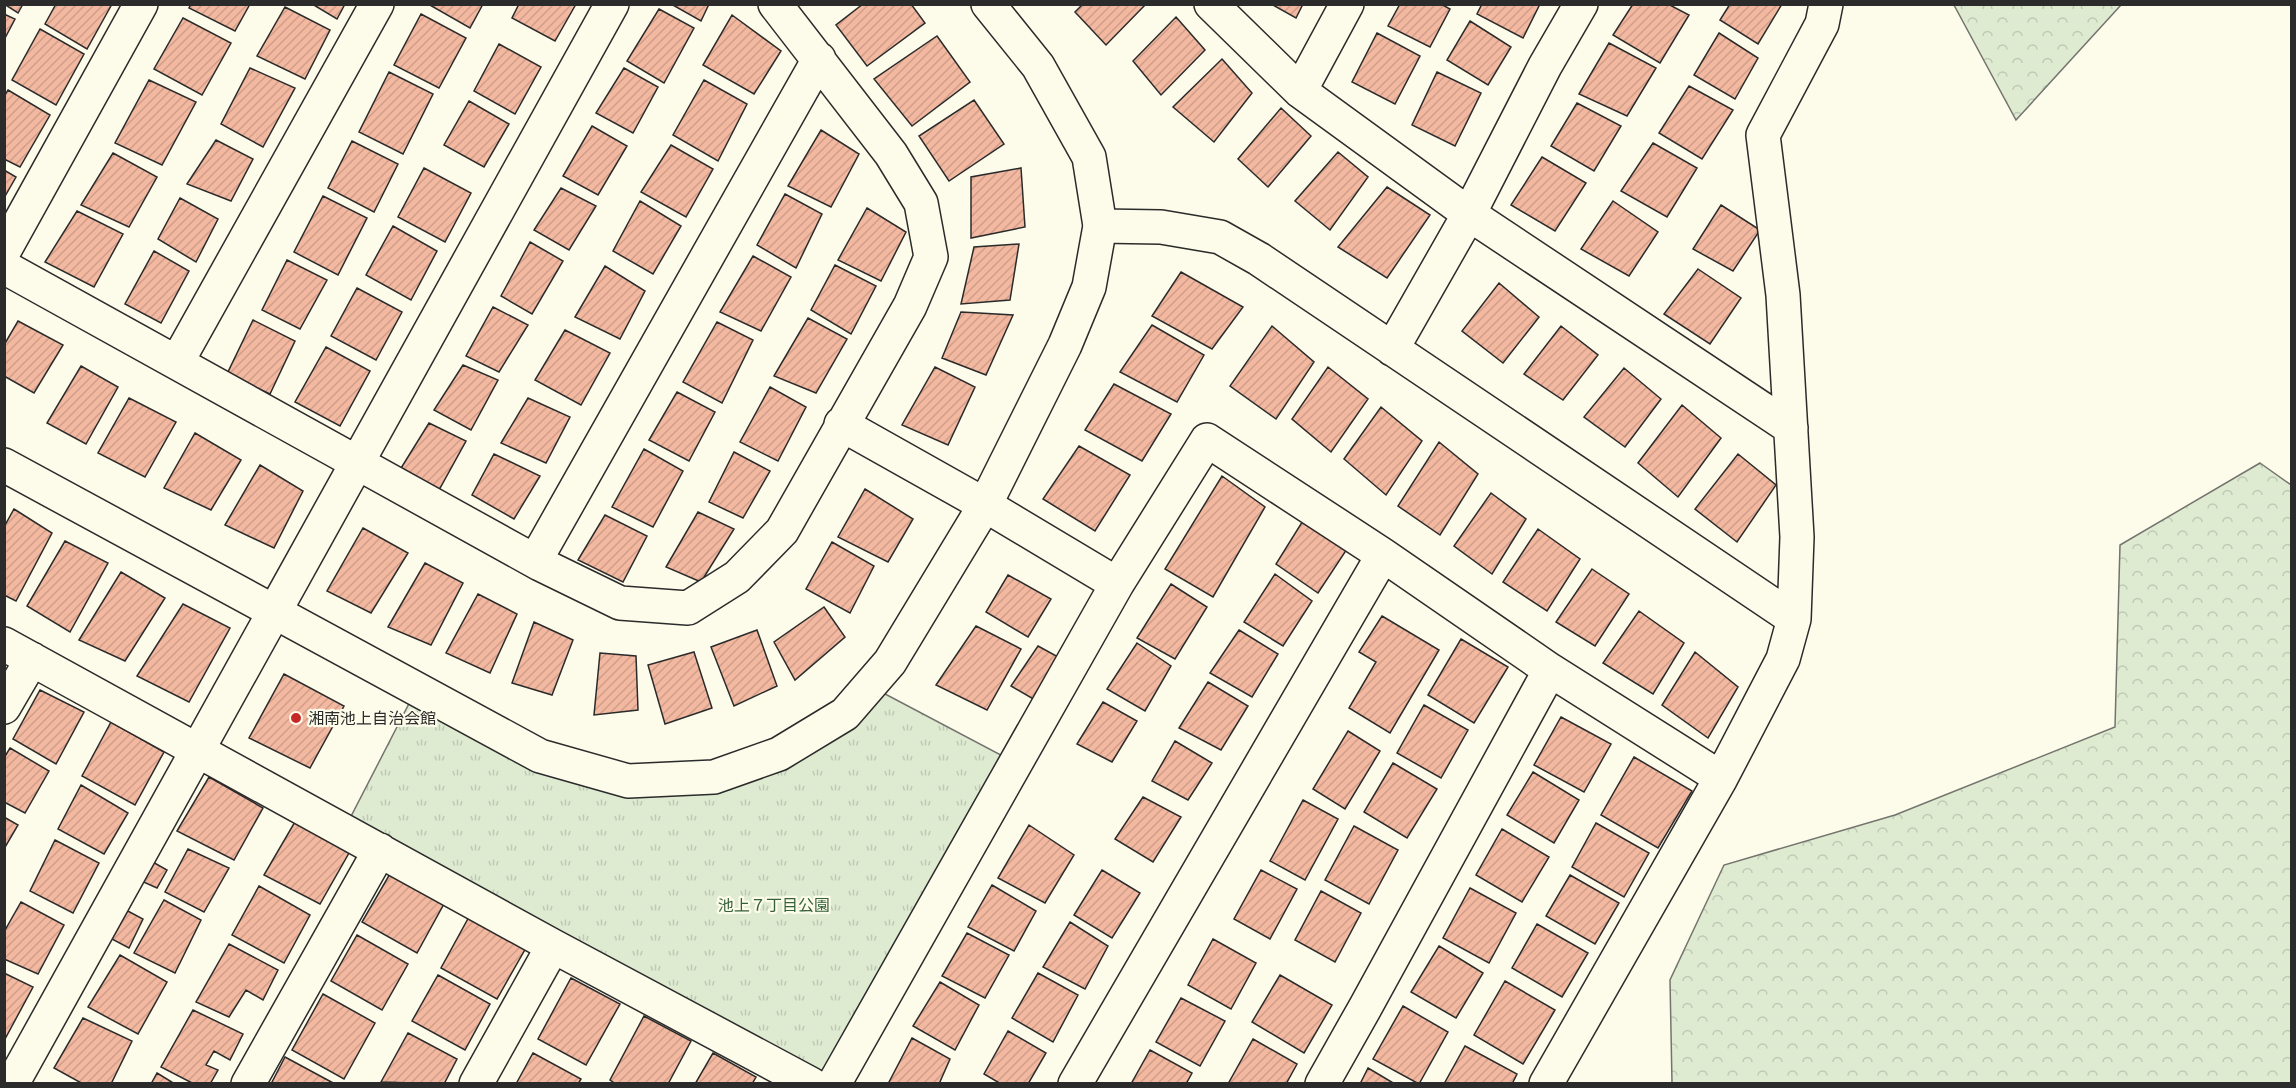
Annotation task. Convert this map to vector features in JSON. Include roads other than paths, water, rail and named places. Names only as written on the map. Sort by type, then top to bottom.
[{"type":"street","points":[[4,251],[141,4]]},
{"type":"street","points":[[177,362],[377,4]]},
{"type":"street","points":[[12,1083],[196,748],[358,462],[612,4]]},
{"type":"street","points":[[4,267],[535,561],[621,603],[688,608],[737,577],[782,531],[910,306],[931,256],[921,203],[891,154],[775,4]]},
{"type":"street","points":[[4,465],[540,756],[628,781],[714,777],[779,754],[845,714],[890,662],[985,505],[1065,345],[1089,287],[1101,226],[1089,158],[1038,66],[988,4]]},
{"type":"street","points":[[1211,4],[1300,91],[1468,213],[1791,428]]},
{"type":"street","points":[[1300,91],[1347,4]]},
{"type":"street","points":[[1392,349],[1581,4]]},
{"type":"street","points":[[1546,1083],[1721,778],[1783,659],[1794,619],[1797,537],[1783,295],[1762,135],[1822,24],[1826,4]]},
{"type":"street","points":[[535,561],[819,59]]},
{"type":"street","points":[[1101,226],[1161,227],[1220,237],[1259,259],[1794,619]]},
{"type":"street","points":[[841,424],[985,505],[1117,584]]},
{"type":"street","points":[[834,1083],[1117,584],[1207,440],[1383,555],[1550,670],[1721,778]]},
{"type":"street","points":[[1076,1083],[1383,555]]},
{"type":"street","points":[[4,707],[18,651],[553,946],[811,1083]]},
{"type":"street","points":[[1322,1083],[1550,670]]},
{"type":"street","points":[[248,1083],[380,850]]},
{"type":"street","points":[[476,1083],[553,946]]},
{"type":"place","name":"湘南池上自治会館","points":[[296,718]]},
{"type":"park label","name":"池上７丁目公園","points":[[774,905]]}]
